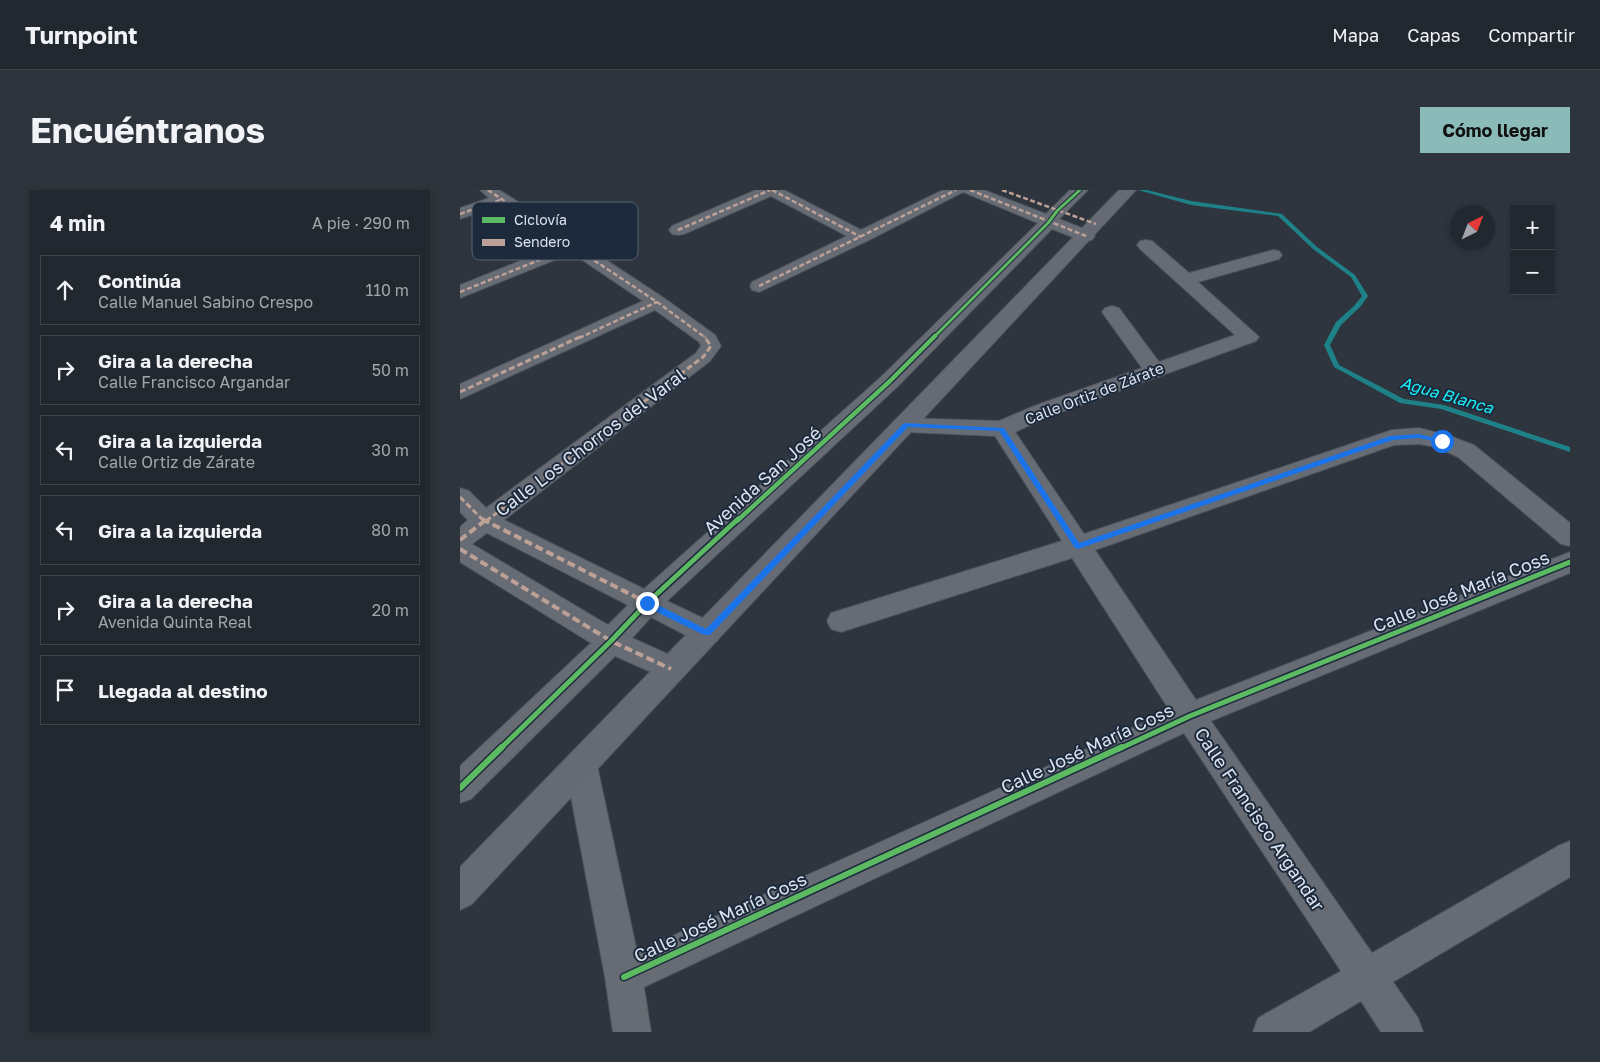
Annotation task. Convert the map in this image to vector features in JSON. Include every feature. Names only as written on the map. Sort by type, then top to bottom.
[{"type":"main road","points":[[460,892],[1126,192]]},
{"type":"street","points":[[678,230],[771,190],[861,237]]},
{"type":"street","points":[[760,286],[956,190]]},
{"type":"street","points":[[970,190],[1091,230]]},
{"type":"street","points":[[1002,190],[1052,217]]},
{"type":"street","name":"Avenida San José","points":[[460,788],[611,641],[647,603],[890,381],[1080,190]]},
{"type":"street","points":[[482,202],[495,195],[506,202]]},
{"type":"street","points":[[460,214],[472,207]]},
{"type":"street","points":[[1146,245],[1184,280],[1273,255]]},
{"type":"street","points":[[460,292],[539,260]]},
{"type":"street","points":[[595,260],[657,302]]},
{"type":"street","name":"Calle Ortiz de Zárate","points":[[906,425],[1002,429],[1042,411],[1250,337],[1184,280]]},
{"type":"street","points":[[460,392],[657,302]]},
{"type":"street","name":"Calle Los Chorros del Varal","points":[[460,540],[703,357],[711,346],[708,339],[657,302]]},
{"type":"street","points":[[1112,312],[1154,370]]},
{"type":"street","name":"Calle Francisco Argandar","points":[[1002,429],[1190,716],[1404,1032]]},
{"type":"street","points":[[841,621],[1078,546],[1392,438],[1419,436],[1442,441],[1466,451],[1570,537]]},
{"type":"street","points":[[460,497],[484,521],[707,633]]},
{"type":"street","points":[[460,549],[611,641],[671,669]]},
{"type":"street","name":"Calle José María Coss","points":[[624,977],[1190,716],[1570,562]]},
{"type":"street","points":[[581,765],[624,977],[632,1032]]},
{"type":"street","points":[[1272,1032],[1570,858]]},
{"type":"waterway","name":"Agua Blanca","points":[[1141,190],[1191,203],[1280,215],[1315,248],[1353,276],[1365,296],[1357,308],[1339,324],[1327,345],[1336,366],[1402,401],[1442,407],[1570,450]]},
{"type":"marked path","points":[[488,190],[506,202]]},
{"type":"marked path","points":[[678,230],[770,190]]},
{"type":"marked path","points":[[772,190],[861,237]]},
{"type":"marked path","points":[[759,286],[956,190]]},
{"type":"marked path","points":[[970,190],[1086,236]]},
{"type":"marked path","points":[[1002,190],[1096,224]]},
{"type":"marked path","points":[[494,202],[503,199]]},
{"type":"marked path","points":[[460,214],[472,210]]},
{"type":"marked path","points":[[460,292],[539,260]]},
{"type":"marked path","points":[[460,540],[703,357],[711,346],[708,339],[594,260]]},
{"type":"marked path","points":[[460,392],[657,302]]},
{"type":"marked path","points":[[460,497],[484,521],[707,633]]},
{"type":"marked path","points":[[460,549],[611,641],[671,669]]},
{"type":"cycle path","points":[[460,788],[611,641],[647,603],[890,381],[1080,190]]},
{"type":"cycle path","points":[[624,977],[1190,716],[1570,562]]},
{"type":"route","points":[[647,603],[707,633],[906,425],[1002,429],[1078,546],[1392,438],[1419,436],[1442,441]]}]
